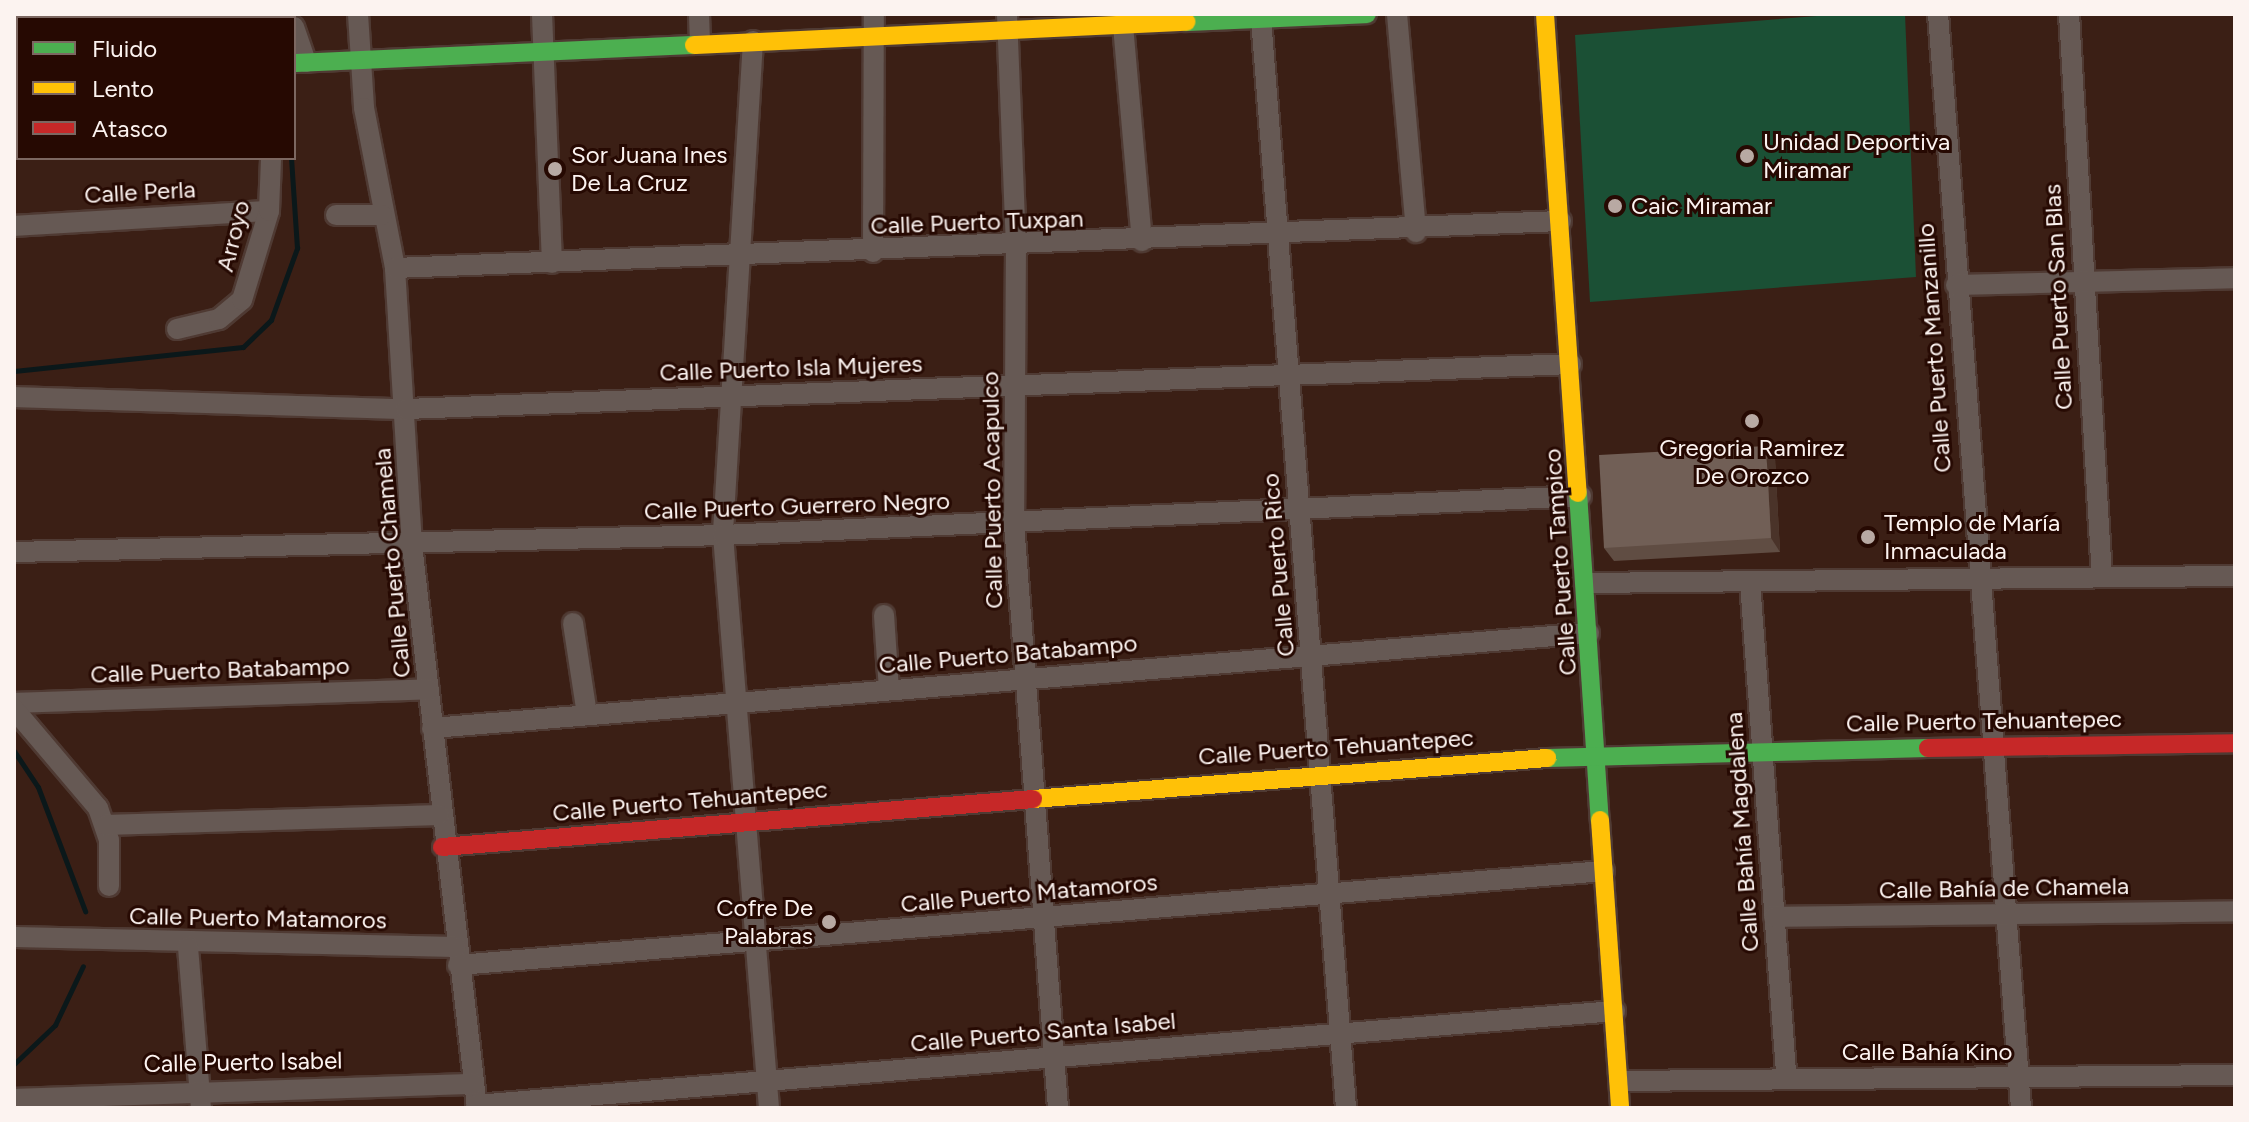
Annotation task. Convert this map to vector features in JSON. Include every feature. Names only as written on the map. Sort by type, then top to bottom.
[{"type":"street","name":"Calle Puerto Chamela","points":[[358,14],[360,61],[382,215],[395,268],[412,545],[429,689],[442,847],[476,1099]]},
{"type":"street","points":[[542,14],[552,263]]},
{"type":"street","points":[[699,14],[700,43]]},
{"type":"street","points":[[873,252],[874,14]]},
{"type":"street","points":[[296,39],[300,63],[700,43],[875,39],[1007,23],[1123,25],[1209,17],[1367,14]]},
{"type":"street","points":[[1397,14],[1416,232]]},
{"type":"street","name":"Calle Puerto Tampico","points":[[1545,14],[1581,496],[1620,1108]]},
{"type":"street","name":"Calle Puerto Manzanillo","points":[[1938,14],[1978,579],[1997,747],[2003,913],[2021,1108]]},
{"type":"street","name":"Calle Puerto San Blas","points":[[2069,14],[2102,577]]},
{"type":"street","name":"Calle Puerto Rico","points":[[1261,18],[1346,1108]]},
{"type":"street","name":"Calle Puerto Acapulco","points":[[1007,23],[1016,246],[1014,523],[1023,679],[1058,1108]]},
{"type":"street","points":[[1123,25],[1142,241]]},
{"type":"street","points":[[753,41],[728,396],[723,535],[759,943],[769,1108]]},
{"type":"street","name":"Arroyo","points":[[177,329],[219,319],[242,300],[269,211],[271,160]]},
{"type":"street","name":"Calle Perla","points":[[14,226],[269,211]]},
{"type":"street","points":[[336,215],[382,215]]},
{"type":"street","name":"Calle Puerto Tuxpan","points":[[395,268],[1416,232],[1561,221]]},
{"type":"street","points":[[1956,285],[2235,278]]},
{"type":"street","name":"Calle Puerto Isla Mujeres","points":[[14,397],[406,409],[1571,364]]},
{"type":"street","name":"Calle Puerto Guerrero Negro","points":[[14,552],[412,545],[723,535],[1581,496]]},
{"type":"street","points":[[1585,583],[2235,576]]},
{"type":"street","name":"Calle Bahía Magdalena","points":[[1750,582],[1786,1078]]},
{"type":"street","points":[[884,615],[889,690]]},
{"type":"street","points":[[573,623],[587,715]]},
{"type":"street","name":"Calle Puerto Batabampo","points":[[432,728],[1311,653],[1589,633]]},
{"type":"street","name":"Calle Puerto Batabampo","points":[[14,706],[429,689]]},
{"type":"street","points":[[14,706],[58,753],[106,825],[109,886]]},
{"type":"street","name":"Calle Puerto Tehuantepec","points":[[442,847],[1597,754],[2235,743]]},
{"type":"street","points":[[106,825],[439,815]]},
{"type":"street","name":"Calle Puerto Matamoros","points":[[14,937],[58,936],[188,947],[457,956],[759,943],[1604,871]]},
{"type":"street","name":"Calle Bahía de Chamela","points":[[1774,917],[2235,911]]},
{"type":"street","points":[[188,947],[201,1098]]},
{"type":"street","name":"Calle Puerto Santa Isabel","points":[[476,1099],[768,1082],[1615,1011]]},
{"type":"street","name":"Calle Bahía Kino","points":[[1619,1081],[2235,1075]]},
{"type":"street","name":"Calle Puerto Isabel","points":[[14,1099],[476,1099]]},
{"type":"green space","name":"Unidad Deportiva Miramar","points":[[1843,14],[1905,14],[1916,277],[1590,302],[1575,35]]},
{"type":"building","points":[[1766,446],[1771,538],[1604,548],[1599,455]]},
{"type":"waterway","points":[[14,371],[243,347],[271,320],[297,248],[291,160]]},
{"type":"waterway","points":[[14,751],[38,787],[85,911]]},
{"type":"waterway","points":[[14,1064],[55,1025],[83,966]]},
{"type":"traffic: fast","points":[[1186,22],[1367,14]]},
{"type":"traffic: fast","points":[[296,63],[694,45]]},
{"type":"traffic: fast","points":[[1578,493],[1600,820]]},
{"type":"traffic: fast","points":[[1547,758],[1928,748]]},
{"type":"traffic: slow","points":[[1545,14],[1578,493]]},
{"type":"traffic: slow","points":[[694,45],[1186,22]]},
{"type":"traffic: slow","points":[[1033,799],[1547,758]]},
{"type":"traffic: slow","points":[[1600,820],[1620,1108]]},
{"type":"traffic: jam","points":[[1928,748],[2235,743]]},
{"type":"traffic: jam","points":[[442,847],[1033,799]]},
{"type":"place","name":"Unidad Deportiva Miramar","points":[[1747,156]]},
{"type":"place","name":"Sor Juana Ines De La Cruz","points":[[555,169]]},
{"type":"place","name":"Caic Miramar","points":[[1615,206]]},
{"type":"place","name":"Gregoria Ramirez De Orozco","points":[[1752,421]]},
{"type":"place","name":"Templo de María Inmaculada","points":[[1868,537]]},
{"type":"place","name":"Cofre De Palabras","points":[[829,922]]}]
